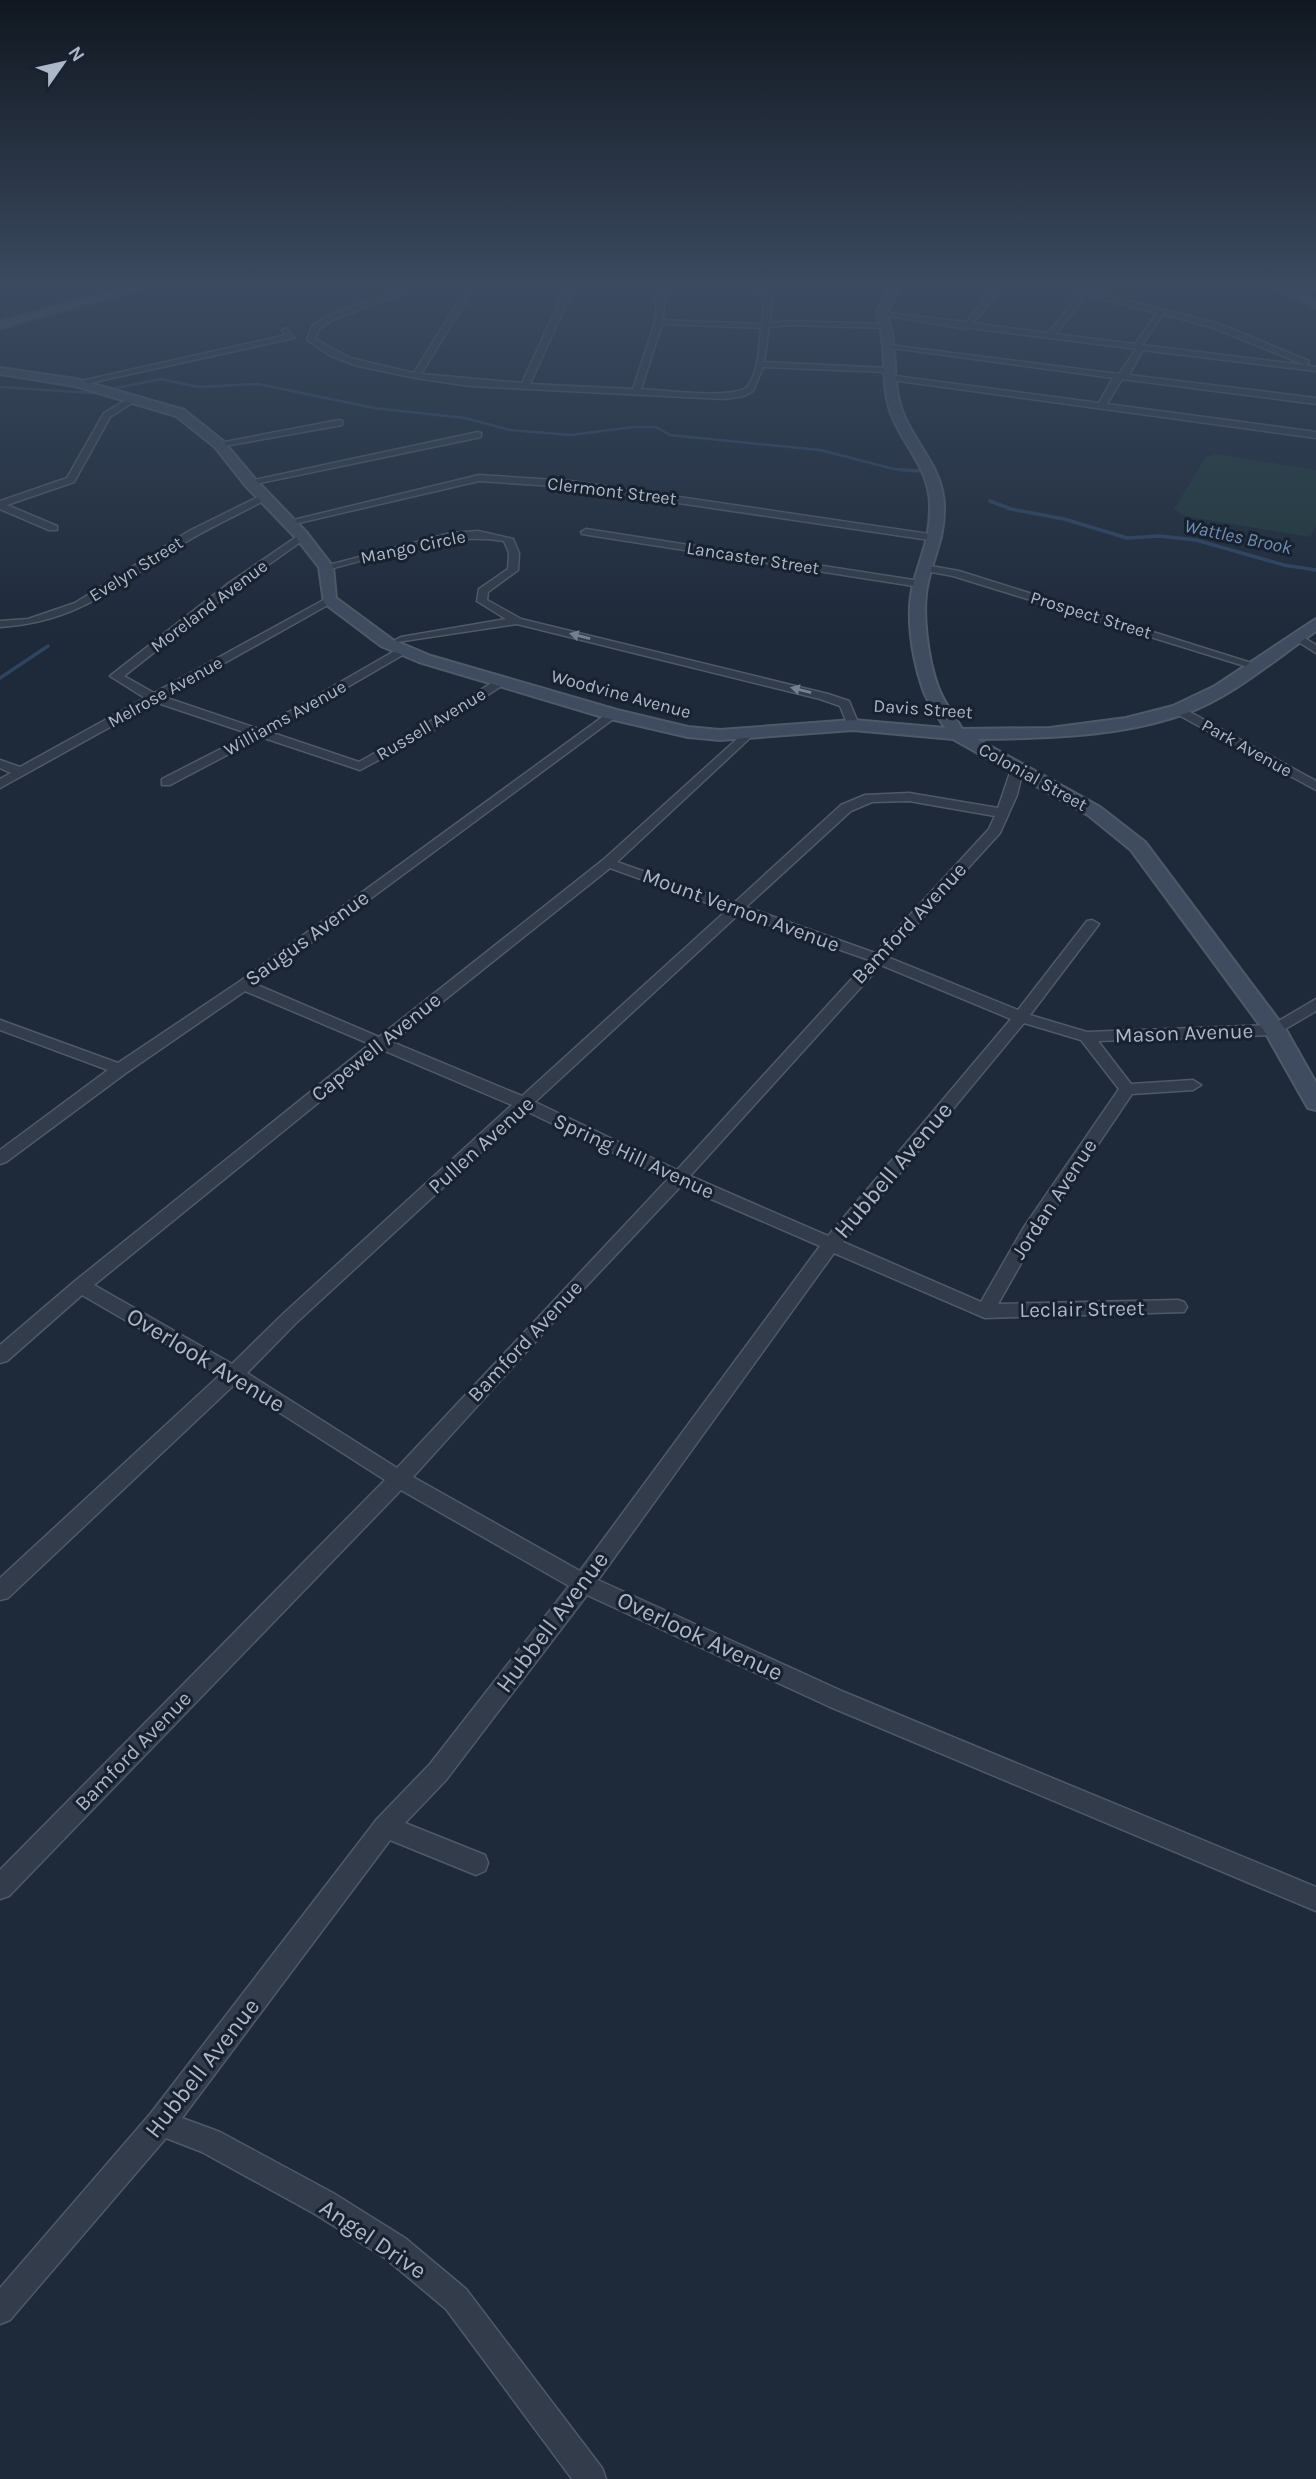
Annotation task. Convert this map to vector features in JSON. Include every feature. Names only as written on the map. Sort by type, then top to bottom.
[{"type":"main road","points":[[136,401],[180,413],[219,444],[250,482],[290,522],[326,567],[329,600],[363,628],[397,645]]},
{"type":"main road","name":"Colonial Street","points":[[895,401],[898,414],[931,471],[937,502],[936,538],[920,584],[918,629],[930,688],[957,734],[1094,811],[1138,846],[1275,1030],[1316,1103]]},
{"type":"main road","name":"Davis Street","points":[[853,725],[957,734],[1050,733],[1126,723],[1179,710],[1221,689],[1316,624]]},
{"type":"main road","name":"Woodvine Avenue","points":[[397,645],[502,681],[612,714],[688,732],[747,734],[853,725]]},
{"type":"main road","points":[[911,730],[928,724],[942,708]]},
{"type":"main road","points":[[995,757],[1014,733]]},
{"type":"street","points":[[0,505],[71,480],[107,415],[124,401]]},
{"type":"street","points":[[1068,401],[1316,435]]},
{"type":"street","points":[[1102,406],[1105,401]]},
{"type":"street","points":[[219,444],[339,423]]},
{"type":"street","points":[[250,482],[478,435]]},
{"type":"street","name":"Clermont Street","points":[[290,522],[479,478],[570,484],[936,538]]},
{"type":"street","name":"Evelyn Street","points":[[0,624],[57,617],[118,583],[192,534],[266,496]]},
{"type":"street","points":[[0,505],[53,528]]},
{"type":"street","name":"Lancaster Street","points":[[586,532],[920,584]]},
{"type":"street","name":"Mango Circle","points":[[326,567],[451,536],[478,534],[508,539],[513,553],[513,570],[483,591],[482,601],[517,621]]},
{"type":"street","name":"Moreland Avenue","points":[[154,698],[116,676],[302,536]]},
{"type":"street","name":"Prospect Street","points":[[925,568],[956,573],[1255,666]]},
{"type":"street","name":"Melrose Avenue","points":[[0,784],[329,600]]},
{"type":"street","name":"Davis Street","points":[[397,645],[517,621],[824,696],[845,704],[853,725]]},
{"type":"street","points":[[1298,637],[1316,650]]},
{"type":"street","name":"Williams Avenue","points":[[166,782],[262,732],[397,645]]},
{"type":"street","name":"Russell Avenue","points":[[262,732],[359,766],[430,727],[502,681]]},
{"type":"street","points":[[154,698],[262,732]]},
{"type":"street","name":"Park Avenue","points":[[1179,710],[1316,786]]},
{"type":"street","name":"Saugus Avenue","points":[[0,1158],[120,1069],[244,985],[612,714]]},
{"type":"street","name":"Capewell Avenue","points":[[0,1356],[81,1286],[608,863],[747,734]]},
{"type":"street","points":[[0,764],[21,772]]},
{"type":"street","name":"Bamford Avenue","points":[[0,1887],[399,1479],[570,1292],[679,1178],[995,830],[1011,795],[1017,770]]},
{"type":"street","name":"Pullen Avenue","points":[[0,1591],[234,1374],[290,1318],[846,808],[870,797],[909,797],[1002,813]]},
{"type":"street","name":"Mount Vernon Avenue","points":[[608,863],[876,958],[1021,1017],[1086,1037]]},
{"type":"street","name":"Hubbell Avenue","points":[[0,2310],[161,2123],[385,1827],[438,1772],[583,1583],[830,1245],[1021,1017],[1091,925]]},
{"type":"street","name":"Spring Hill Avenue","points":[[244,985],[526,1104],[679,1178],[985,1311]]},
{"type":"street","name":"Mason Avenue","points":[[1086,1037],[1275,1030],[1316,1004]]},
{"type":"street","points":[[0,1025],[120,1069]]},
{"type":"street","points":[[1086,1037],[1128,1089],[1193,1085]]},
{"type":"street","name":"Jordan Avenue","points":[[985,1311],[1030,1231],[1128,1089]]},
{"type":"street","name":"Overlook Avenue","points":[[81,1286],[234,1374],[399,1479],[583,1583],[836,1699],[1316,1899]]},
{"type":"street","name":"Leclair Street","points":[[985,1311],[1178,1307]]},
{"type":"street","points":[[385,1827],[476,1863]]},
{"type":"street","name":"Angel Drive","points":[[161,2123],[210,2142],[323,2203],[395,2248],[456,2299],[591,2479]]},
{"type":"green space","points":[[1217,454],[1316,470],[1316,525],[1310,537],[1184,516],[1174,509],[1206,457]]},
{"type":"waterway","name":"Wattles Brook","points":[[339,401],[374,408],[465,418],[510,430],[571,435],[633,427],[656,427],[670,435],[820,450],[894,469],[922,471],[902,470]]},
{"type":"waterway","name":"Wattles Brook","points":[[990,501],[1011,509],[1064,519],[1127,538],[1160,536],[1196,540],[1284,565],[1316,570]]},
{"type":"waterway","points":[[0,678],[48,646]]}]
